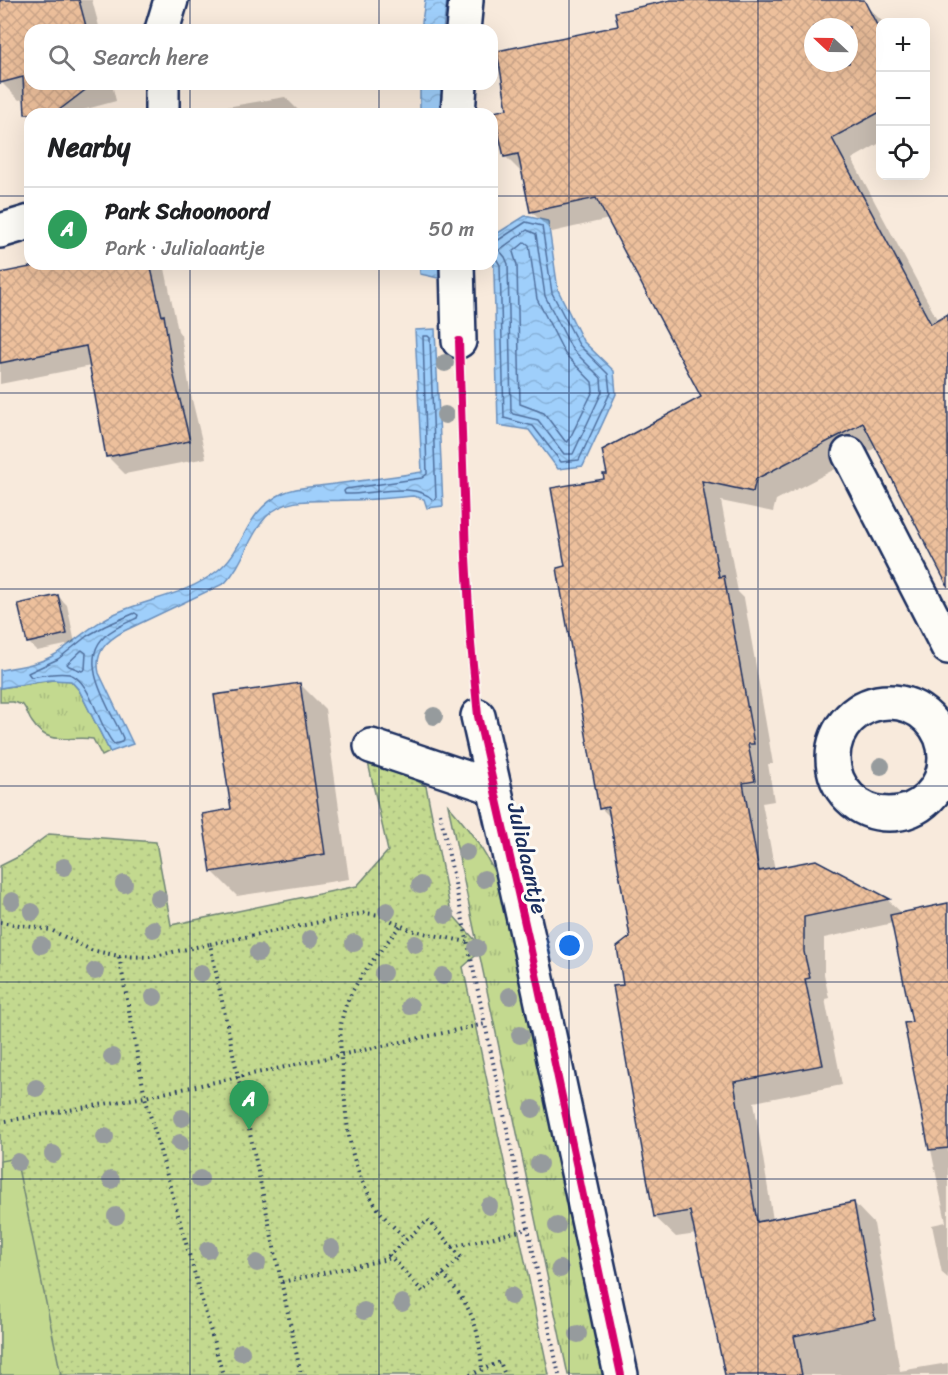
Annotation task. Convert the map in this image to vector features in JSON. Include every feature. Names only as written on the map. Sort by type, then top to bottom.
[{"type":"street","points":[[164,24],[171,0]]},
{"type":"street","points":[[464,24],[466,0]]},
{"type":"street","points":[[162,90],[162,108]]},
{"type":"street","points":[[458,108],[460,90]]},
{"type":"street","points":[[0,231],[24,224]]},
{"type":"street","points":[[457,270],[459,341]]},
{"type":"street","points":[[849,454],[948,647]]},
{"type":"street","name":"Julialaantje","points":[[478,716],[530,946],[621,1375]]},
{"type":"street","points":[[371,746],[493,787]]},
{"type":"path","points":[[430,766],[559,1375]]},
{"type":"path","points":[[0,922],[51,930],[91,950],[119,956],[150,957],[365,913],[380,915],[417,932],[467,942]]},
{"type":"path","points":[[400,926],[362,975],[350,997],[342,1020],[341,1055],[347,1136],[355,1165],[363,1184],[382,1214],[406,1239]]},
{"type":"path","points":[[210,945],[302,1375]]},
{"type":"path","points":[[119,956],[145,1097],[222,1375]]},
{"type":"path","points":[[0,1122],[145,1097],[485,1024]]},
{"type":"path","points":[[428,1220],[453,1247],[461,1257],[423,1292],[389,1255],[428,1220]]},
{"type":"path","points":[[453,1247],[528,1229]]},
{"type":"path","points":[[282,1282],[393,1258]]},
{"type":"path","points":[[443,1274],[458,1291],[472,1314],[480,1343],[482,1370]]},
{"type":"path","points":[[470,1375],[500,1362],[506,1375]]},
{"type":"green space","points":[[60,679],[71,681],[79,690],[110,752],[102,756],[93,739],[60,739],[45,735],[32,722],[23,705],[0,702],[0,688]]},
{"type":"green space","points":[[367,758],[398,770],[426,786],[451,913],[483,949],[463,967],[549,1375],[0,1375],[0,866],[18,857],[49,834],[156,842],[171,925],[357,886],[388,851]]},
{"type":"green space","points":[[448,805],[480,846],[503,892],[606,1375],[568,1375]]},
{"type":"green space","points":[[16,1158],[61,1375],[0,1375],[0,1161]]},
{"type":"water","points":[[425,0],[447,0],[444,24],[422,24]]},
{"type":"water","points":[[420,90],[442,90],[442,108],[420,108]]},
{"type":"water","points":[[525,216],[548,221],[558,290],[583,341],[614,371],[616,394],[583,466],[558,469],[529,430],[498,425],[494,270],[498,270],[498,233]]},
{"type":"water","points":[[420,270],[443,270],[443,279],[420,274]]},
{"type":"water","points":[[435,329],[443,506],[427,508],[424,499],[413,496],[294,502],[274,510],[260,525],[237,567],[225,583],[124,631],[108,642],[100,652],[99,673],[133,744],[110,752],[79,690],[71,681],[50,680],[0,688],[0,670],[29,665],[50,657],[112,615],[206,579],[227,562],[260,510],[283,493],[422,472],[415,330]]},
{"type":"building","points":[[0,0],[79,0],[85,24],[24,24],[24,90],[85,90],[62,108],[25,108],[23,77],[0,83]]},
{"type":"building","points":[[671,0],[864,0],[876,23],[876,114],[832,138],[931,324],[948,314],[948,587],[863,423],[756,479],[753,492],[702,481],[719,577],[724,576],[754,744],[748,744],[755,781],[743,783],[759,871],[816,860],[890,899],[804,917],[804,952],[810,978],[805,979],[823,1065],[734,1082],[757,1222],[854,1202],[875,1319],[794,1336],[802,1375],[725,1375],[690,1211],[654,1217],[613,986],[623,985],[617,947],[630,937],[608,807],[599,809],[557,568],[565,566],[551,488],[604,479],[603,474],[607,474],[602,450],[701,397],[596,198],[530,212],[518,154],[504,157],[498,130],[498,111],[507,109],[498,51],[618,26],[615,12]]},
{"type":"building","points":[[24,268],[151,270],[162,316],[164,315],[173,372],[190,441],[106,457],[86,346],[0,363],[0,273]]},
{"type":"building","points":[[58,595],[67,634],[27,643],[18,604]]},
{"type":"building","points":[[300,683],[325,854],[211,872],[202,814],[231,809],[214,695]]},
{"type":"building","points":[[948,903],[948,1148],[929,1150],[904,1023],[912,1022],[890,915]]},
{"type":"cycle path","points":[[459,341],[466,557],[478,716],[530,946],[621,1375]]},
{"type":"place","name":"Park Schoonoord","points":[[249,1130]]}]
